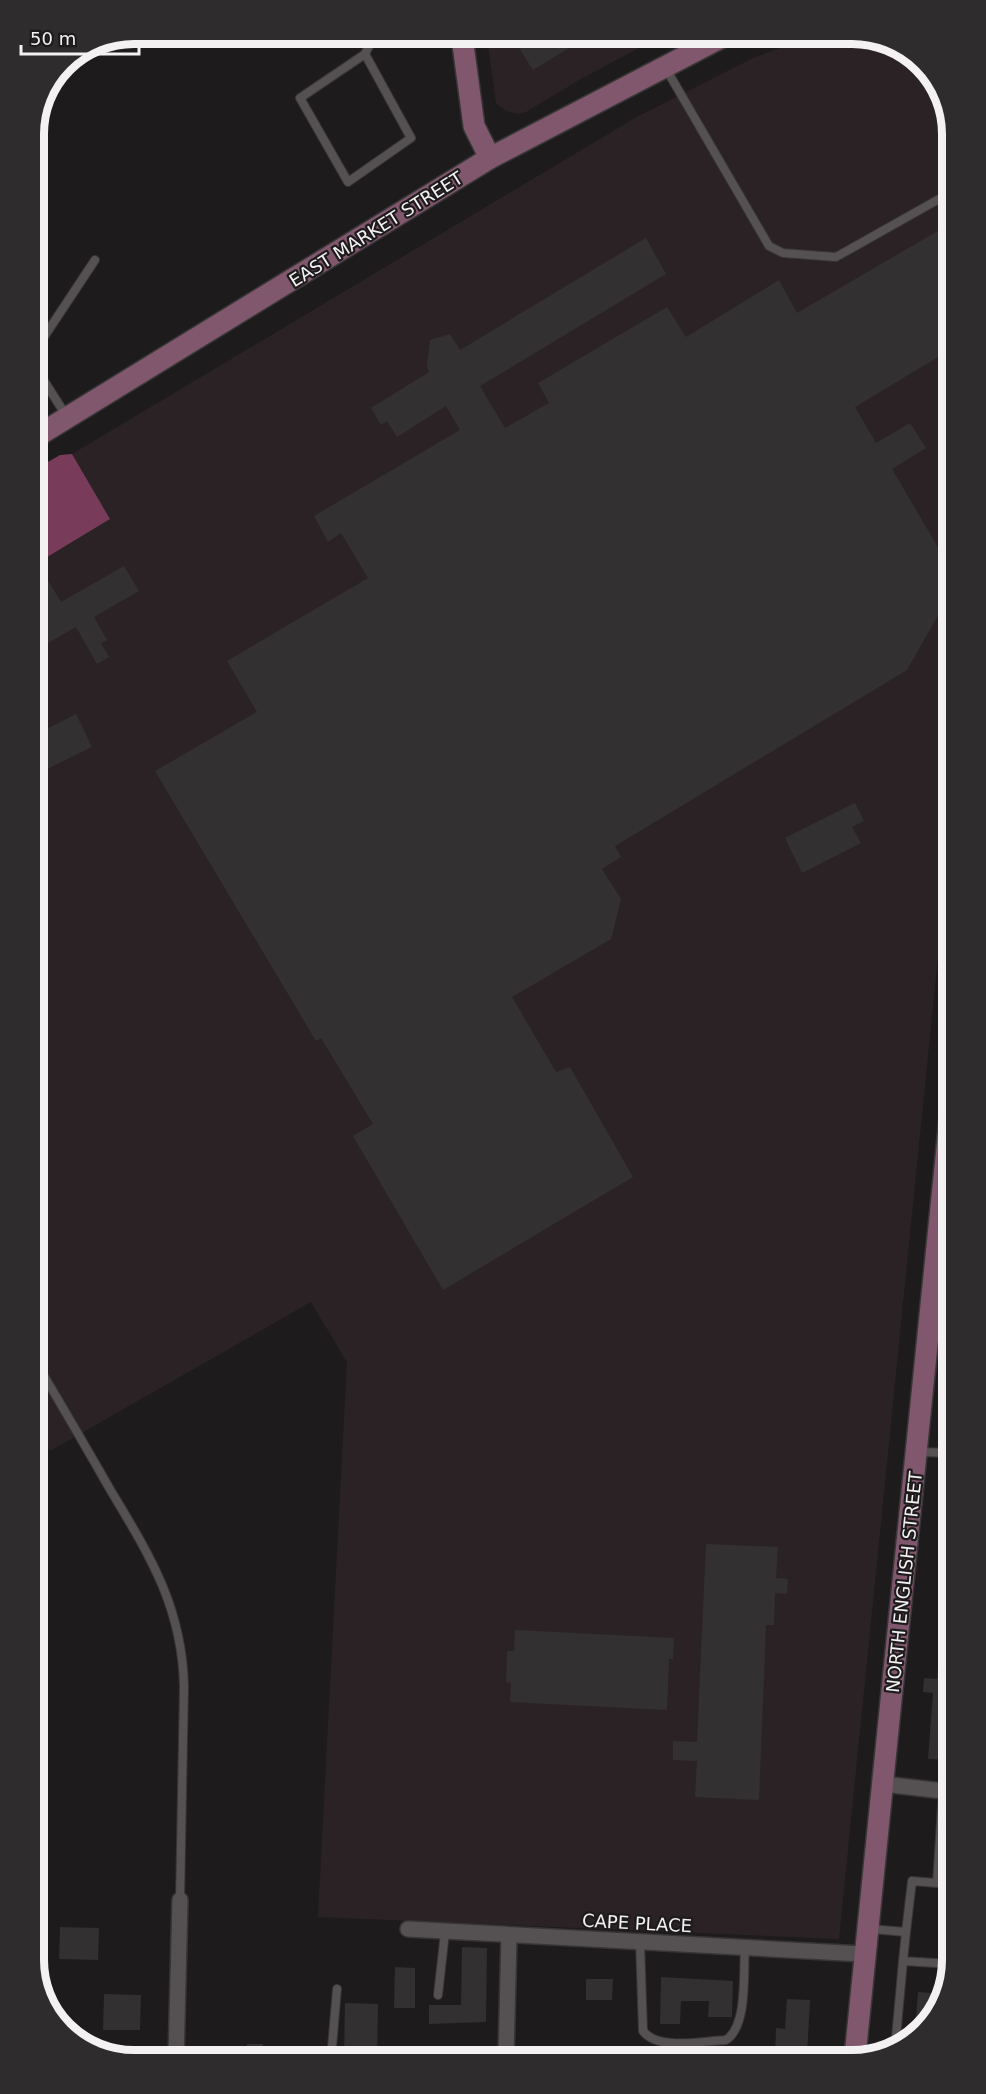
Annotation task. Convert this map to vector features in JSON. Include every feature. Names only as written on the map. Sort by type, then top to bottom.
[{"type":"street","points":[[463,44],[474,126],[490,158]]},
{"type":"street","name":"EAST MARKET STREET","points":[[44,432],[490,158],[707,44]]},
{"type":"street","name":"NORTH ENGLISH STREET","points":[[855,2050],[863,1954],[917,1452],[942,1296]]},
{"type":"street","points":[[883,1784],[942,1790]]},
{"type":"street","points":[[176,2050],[180,1900]]},
{"type":"street","name":"CAPE PLACE","points":[[408,1929],[863,1954]]},
{"type":"street","points":[[506,2050],[508,1936]]},
{"type":"lane","points":[[365,54],[411,138],[348,182],[300,98],[365,54],[370,44]]},
{"type":"lane","points":[[664,66],[769,246],[783,253],[836,257],[942,197]]},
{"type":"lane","points":[[44,337],[95,260]]},
{"type":"lane","points":[[44,381],[67,418]]},
{"type":"lane","points":[[44,1376],[156,1567],[175,1618],[184,1659],[180,1900]]},
{"type":"lane","points":[[917,1452],[942,1453]]},
{"type":"lane","points":[[937,1883],[942,1841]]},
{"type":"lane","points":[[896,2039],[912,1881],[942,1883]]},
{"type":"lane","points":[[866,1928],[906,1932]]},
{"type":"lane","points":[[438,1995],[445,1932]]},
{"type":"lane","points":[[640,1943],[643,2031],[648,2037],[661,2042],[726,2040],[732,2036],[741,2015],[745,1948]]},
{"type":"lane","points":[[903,1961],[942,1963]]},
{"type":"lane","points":[[332,2050],[337,1989]]},
{"type":"shaded area","points":[[488,44],[646,44],[526,112],[518,114],[506,111],[496,103]]},
{"type":"shaded area","points":[[790,44],[858,44],[887,50],[907,62],[924,79],[938,105],[942,122],[942,916],[839,1939],[318,1917],[347,1362],[311,1302],[50,1451],[44,1441],[44,559],[110,519],[72,454],[635,118],[753,58]]},
{"type":"shaded area","points":[[72,454],[110,519],[44,559],[44,464],[60,455]]},
{"type":"building","points":[[516,44],[575,44],[533,70]]},
{"type":"building","points":[[942,228],[942,355],[855,407],[876,443],[910,423],[926,448],[892,469],[942,554],[942,608],[907,670],[615,846],[621,857],[602,869],[621,899],[611,939],[512,997],[556,1072],[570,1067],[633,1177],[443,1290],[353,1136],[373,1124],[321,1038],[316,1041],[155,771],[257,712],[227,661],[368,578],[341,533],[328,542],[314,516],[460,430],[446,406],[397,437],[387,421],[381,425],[371,408],[429,372],[427,367],[430,340],[450,334],[460,350],[646,238],[666,274],[480,386],[505,428],[549,403],[538,383],[667,307],[686,337],[779,280],[797,313]]},
{"type":"building","points":[[124,566],[139,591],[94,617],[107,640],[101,643],[109,657],[97,664],[76,627],[44,645],[44,581],[47,579],[61,602]]},
{"type":"building","points":[[76,714],[92,747],[44,771],[44,730]]},
{"type":"building","points":[[855,803],[864,821],[852,827],[861,843],[802,873],[785,838]]},
{"type":"building","points":[[706,1544],[778,1547],[776,1578],[788,1579],[787,1594],[775,1593],[774,1625],[766,1625],[759,1800],[695,1797],[697,1761],[673,1760],[673,1741],[697,1742]]},
{"type":"building","points":[[942,1621],[942,1760],[928,1759],[933,1693],[923,1692],[924,1678],[937,1679]]},
{"type":"building","points":[[515,1630],[674,1638],[673,1659],[669,1659],[667,1710],[510,1702],[511,1683],[506,1682],[507,1651],[514,1651]]},
{"type":"building","points":[[60,1927],[99,1928],[98,1960],[59,1959]]},
{"type":"building","points":[[462,1947],[487,1948],[486,2022],[429,2024],[429,2005],[461,2005]]},
{"type":"building","points":[[395,1967],[415,1968],[415,2008],[394,2008]]},
{"type":"building","points":[[661,1977],[733,1981],[732,2017],[708,2017],[709,2001],[681,2001],[680,2024],[660,2024]]},
{"type":"building","points":[[586,1979],[613,1979],[612,2000],[586,2000]]},
{"type":"building","points":[[918,1992],[936,1993],[927,2011],[916,2024]]},
{"type":"building","points":[[104,1994],[141,1995],[140,2030],[103,2030]]},
{"type":"building","points":[[787,1999],[810,2000],[807,2050],[775,2050],[776,2028],[785,2029]]},
{"type":"building","points":[[345,2003],[378,2004],[377,2050],[344,2050]]},
{"type":"building","points":[[247,2044],[263,2044],[263,2050],[247,2050]]}]
